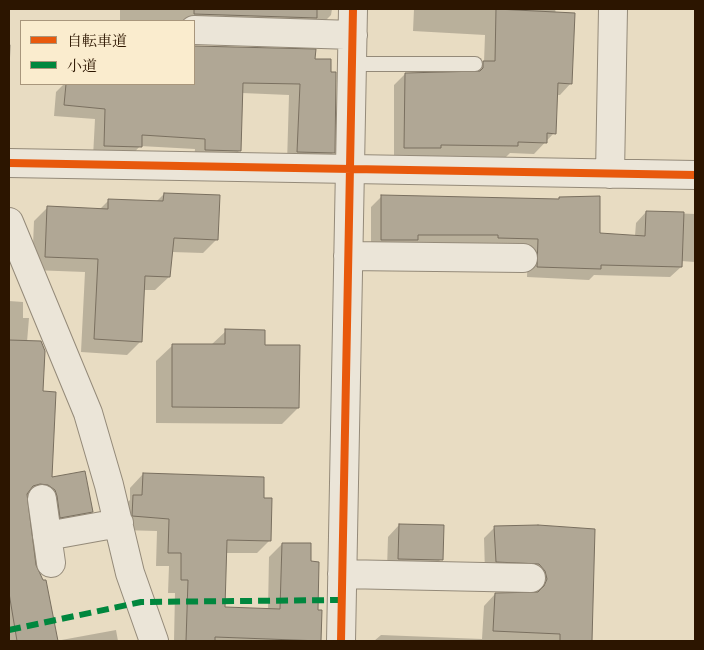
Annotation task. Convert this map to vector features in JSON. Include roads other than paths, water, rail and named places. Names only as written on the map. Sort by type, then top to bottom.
[{"type":"street","points":[[610,174],[613,9]]},
{"type":"street","points":[[195,30],[353,22],[341,641]]},
{"type":"street","points":[[9,163],[695,175]]},
{"type":"street","points":[[9,222],[88,413],[130,573],[154,641]]},
{"type":"street","points":[[348,256],[523,258]]},
{"type":"street","points":[[42,499],[51,563]]},
{"type":"street","points":[[47,536],[118,523]]},
{"type":"street","points":[[342,574],[531,578]]},
{"type":"lane","points":[[352,64],[475,64]]}]
